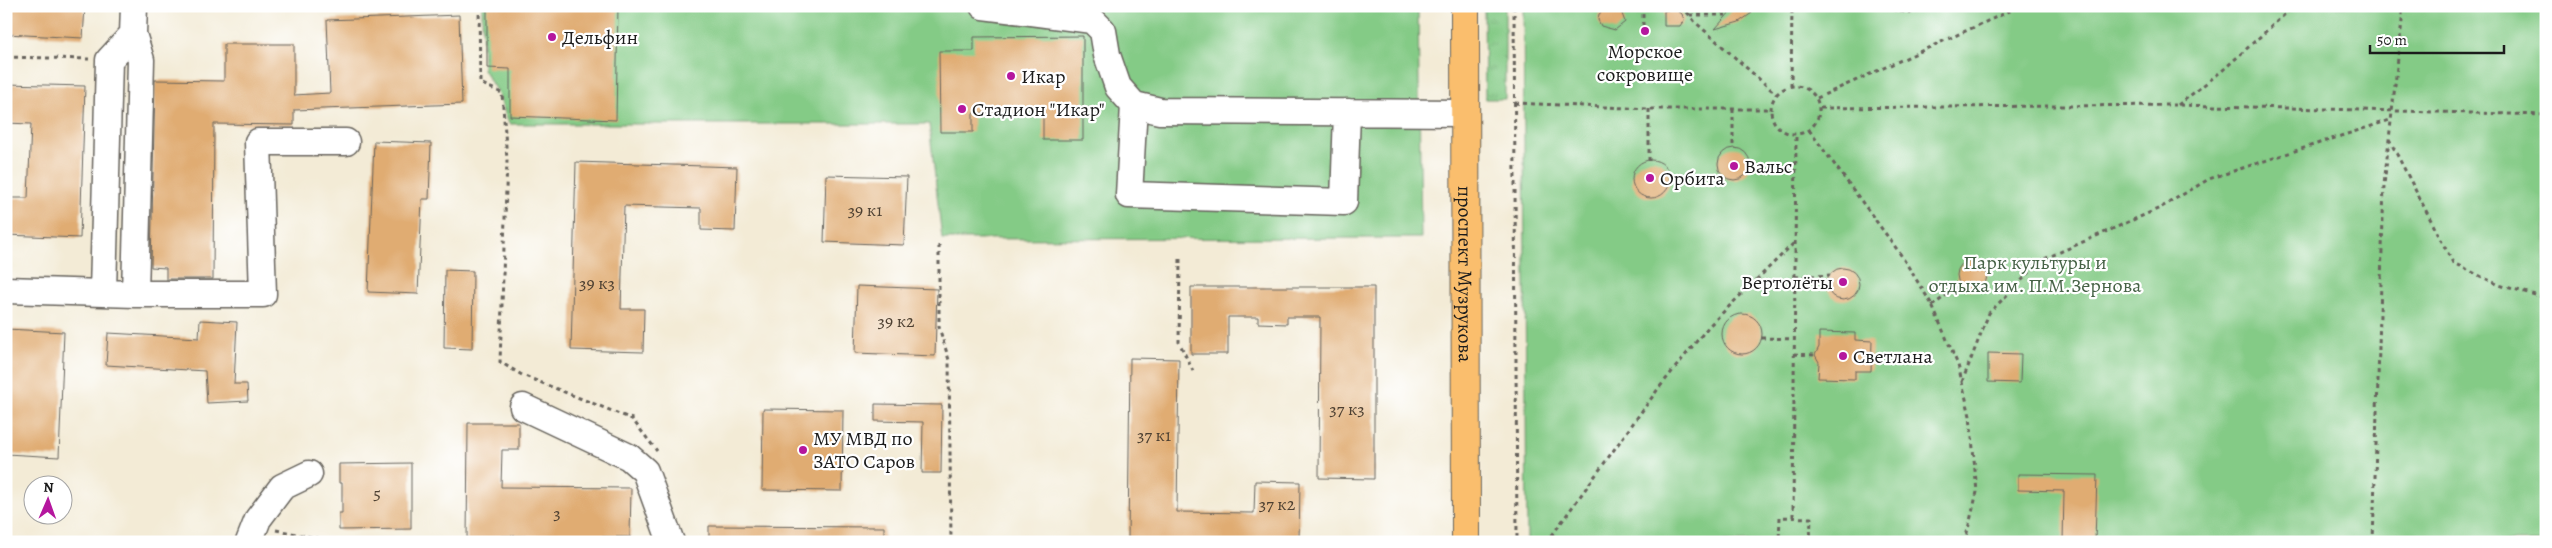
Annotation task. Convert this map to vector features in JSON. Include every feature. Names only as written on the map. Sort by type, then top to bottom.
[{"type":"main road","name":"проспект Музрукова","points":[[1465,6],[1466,542]]},
{"type":"lane","points":[[134,6],[133,34],[141,60],[135,294]]},
{"type":"lane","points":[[983,6],[1092,20],[1103,31],[1107,55],[1118,87],[1134,105],[1160,111],[1465,113]]},
{"type":"lane","points":[[103,292],[110,60],[133,34]]},
{"type":"lane","points":[[1134,105],[1129,195],[1334,202],[1344,202],[1347,112]]},
{"type":"lane","points":[[6,290],[135,294],[262,294],[258,142],[346,142]]},
{"type":"lane","points":[[522,407],[629,457],[645,471],[671,542]]},
{"type":"lane","points":[[252,534],[282,487],[309,474]]},
{"type":"path","points":[[479,6],[480,83],[502,93],[506,130],[507,160],[500,362],[522,375],[632,419],[658,451],[660,461]]},
{"type":"path","points":[[1514,6],[1517,542]]},
{"type":"path","points":[[1643,6],[1643,25]]},
{"type":"path","points":[[1682,6],[1776,94]]},
{"type":"path","points":[[1791,86],[1792,6]]},
{"type":"path","points":[[1885,6],[1894,11],[1908,13],[1928,6]]},
{"type":"path","points":[[1817,98],[2021,6]]},
{"type":"path","points":[[2177,105],[2222,70],[2294,6]]},
{"type":"path","points":[[2373,542],[2384,194],[2402,6]]},
{"type":"path","points":[[1690,15],[1729,15]]},
{"type":"path","points":[[6,57],[110,60]]},
{"type":"path","points":[[1791,86],[1801,86],[1810,91],[1817,98],[1820,108],[1819,116],[1809,130],[1796,134],[1782,131],[1775,124],[1770,109],[1776,94],[1782,89],[1791,86]]},
{"type":"path","points":[[1515,103],[1649,109],[1770,109]]},
{"type":"path","points":[[1820,108],[2177,105],[2546,115]]},
{"type":"path","points":[[1649,109],[1649,161]]},
{"type":"path","points":[[1733,109],[1733,148]]},
{"type":"path","points":[[1962,382],[1989,312],[2042,260],[2160,208],[2209,179],[2390,120]]},
{"type":"path","points":[[1809,130],[1899,252],[1932,306],[1958,365],[1970,416],[1977,492],[1966,537],[1970,542]]},
{"type":"path","points":[[1793,517],[1796,134]]},
{"type":"path","points":[[2389,137],[2452,262],[2499,285],[2546,298]]},
{"type":"path","points":[[1547,542],[1658,389],[1709,326],[1795,242]]},
{"type":"path","points":[[939,245],[939,327],[949,360],[951,542]]},
{"type":"path","points":[[1180,259],[1178,342],[1192,371]]},
{"type":"path","points":[[1795,277],[1830,275]]},
{"type":"path","points":[[1932,306],[1960,285]]},
{"type":"path","points":[[1761,338],[1794,339]]},
{"type":"path","points":[[1794,354],[1815,354]]},
{"type":"path","points":[[1791,542],[1779,541],[1780,517],[1811,518],[1810,542]]},
{"type":"path","points":[[252,534],[337,542]]},
{"type":"green space","name":"Стадион \"Икар\"","points":[[482,6],[1418,6],[1421,238],[942,239],[929,124],[509,124],[498,94],[483,69]]},
{"type":"green space","points":[[1484,6],[1505,6],[1505,99],[1485,99]]},
{"type":"green space","name":"Парк культуры и отдыха им. П.М.Зернова","points":[[1523,6],[2546,6],[2546,542],[1527,542]]},
{"type":"building","points":[[6,6],[85,6],[83,38],[6,34]]},
{"type":"building","name":"Дельфин","points":[[487,6],[618,6],[616,120],[510,116],[510,69],[487,68]]},
{"type":"building","points":[[1610,6],[1621,11],[1625,22],[1615,30],[1601,26],[1598,20],[1599,14]]},
{"type":"building","points":[[1737,8],[1752,13],[1739,22],[1715,29],[1733,9]]},
{"type":"building","points":[[1677,10],[1682,14],[1684,20],[1680,26],[1664,26],[1664,11]]},
{"type":"building","points":[[459,15],[462,104],[294,110],[294,125],[214,124],[213,279],[166,279],[166,268],[151,267],[155,80],[224,81],[224,44],[294,44],[294,95],[330,93],[327,20]]},
{"type":"building","name":"Икар","points":[[1083,36],[1083,140],[1043,140],[1043,112],[973,113],[973,132],[940,132],[939,51],[974,51],[974,37]]},
{"type":"building","points":[[6,84],[85,86],[80,238],[6,235],[6,198],[28,198],[31,124],[6,123]]},
{"type":"building","points":[[374,141],[431,143],[429,199],[422,199],[418,294],[368,292]]},
{"type":"building","name":"Вальс","points":[[1734,148],[1746,152],[1750,164],[1746,176],[1734,180],[1722,176],[1718,164],[1722,152]]},
{"type":"building","name":"Орбита","points":[[1651,160],[1664,166],[1670,179],[1664,192],[1651,198],[1638,192],[1632,179],[1638,166]]},
{"type":"building","points":[[576,162],[737,167],[735,231],[701,230],[701,208],[624,206],[621,309],[644,309],[643,352],[571,350]]},
{"type":"building","points":[[826,175],[907,177],[904,245],[824,242]]},
{"type":"building","points":[[1972,260],[1983,264],[1987,275],[1983,286],[1972,290],[1961,286],[1957,275],[1961,264]]},
{"type":"building","name":"Вертолёты","points":[[1843,268],[1854,273],[1859,284],[1854,295],[1843,300],[1832,295],[1827,284],[1832,273]]},
{"type":"building","points":[[445,270],[473,271],[472,349],[444,348]]},
{"type":"building","points":[[857,286],[937,289],[935,356],[855,353]]},
{"type":"building","points":[[1191,287],[1374,287],[1374,479],[1319,478],[1320,317],[1287,317],[1287,324],[1258,323],[1258,317],[1228,317],[1228,354],[1191,354]]},
{"type":"building","points":[[1742,314],[1756,320],[1762,334],[1756,348],[1742,354],[1728,348],[1722,334],[1728,320]]},
{"type":"building","points":[[200,320],[237,322],[234,384],[247,384],[248,401],[207,403],[205,371],[106,365],[108,333],[199,338]]},
{"type":"building","points":[[6,329],[64,332],[59,457],[6,454]]},
{"type":"building","name":"Светлана","points":[[1819,332],[1855,333],[1855,340],[1872,341],[1871,371],[1855,371],[1855,379],[1818,378],[1819,362],[1815,355],[1819,347]]},
{"type":"building","points":[[1988,353],[2021,354],[2020,383],[1988,382]]},
{"type":"building","points":[[1130,358],[1179,359],[1177,512],[1254,513],[1255,481],[1300,482],[1299,542],[1128,542]]},
{"type":"building","points":[[875,404],[942,405],[941,473],[922,473],[923,422],[875,421]]},
{"type":"building","name":"МУ МВД по ЗАТО Саров","points":[[763,409],[843,410],[842,491],[762,490]]},
{"type":"building","points":[[468,423],[519,423],[519,450],[502,450],[501,487],[631,488],[630,537],[501,536],[501,542],[467,542]]},
{"type":"building","points":[[411,463],[411,529],[339,530],[339,513],[342,513],[342,483],[339,483],[339,464]]},
{"type":"building","points":[[2018,474],[2097,475],[2095,542],[2063,542],[2064,491],[2018,490]]},
{"type":"building","points":[[709,526],[884,527],[884,542],[709,542]]},
{"type":"place","name":"Морское сокровище","points":[[1645,31]]},
{"type":"place","name":"Дельфин","points":[[552,37]]},
{"type":"place","name":"Икар","points":[[1011,76]]},
{"type":"place","name":"Стадион \"Икар\"","points":[[962,109]]},
{"type":"place","name":"Вальс","points":[[1734,166]]},
{"type":"place","name":"Орбита","points":[[1650,178]]},
{"type":"place","name":"Вертолёты","points":[[1843,282]]},
{"type":"place","name":"Светлана","points":[[1843,356]]},
{"type":"place","name":"МУ МВД по ЗАТО Саров","points":[[803,450]]}]
